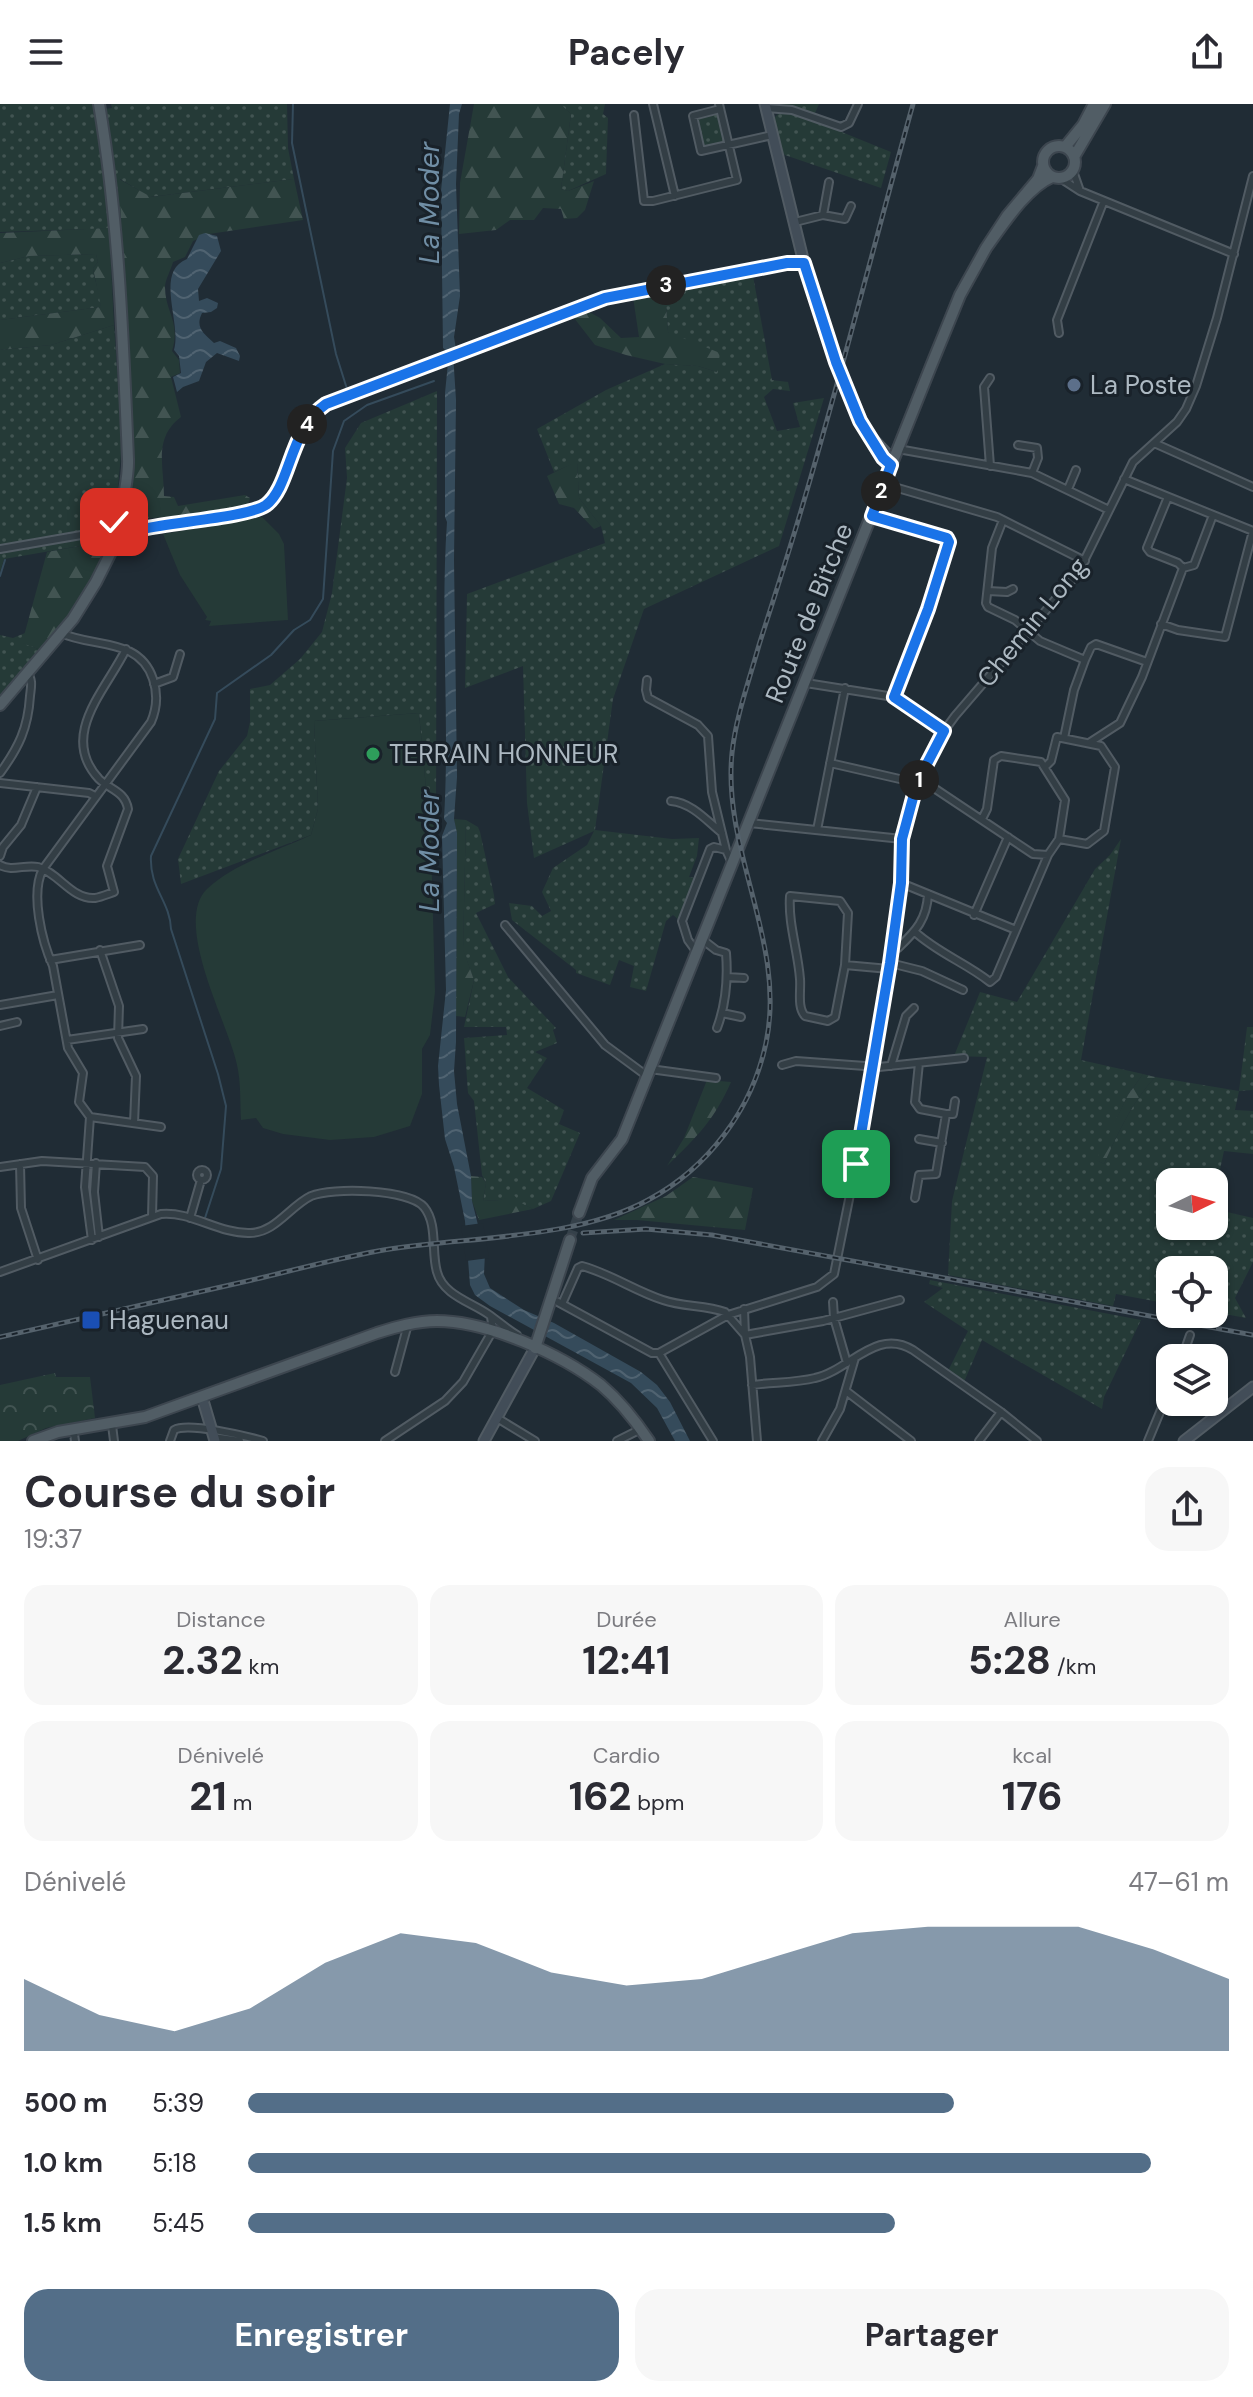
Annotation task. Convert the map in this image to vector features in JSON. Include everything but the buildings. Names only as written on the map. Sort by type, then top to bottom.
[{"type":"main road","points":[[0,705],[61,633],[89,594],[115,531],[123,483],[126,426],[112,183],[99,104]]},
{"type":"main road","points":[[1065,147],[1083,125],[1094,104]]},
{"type":"main road","points":[[1074,157],[1065,147],[1054,146],[1043,157],[1043,166],[1056,178],[1073,171],[1074,157],[1105,104]]},
{"type":"main road","name":"Route de Bitche","points":[[579,1213],[592,1178],[622,1139],[960,295],[986,248],[1007,216],[1038,179],[1043,166]]},
{"type":"main road","name":"Route de Bitche","points":[[986,248],[1026,198],[1040,184],[1056,178]]},
{"type":"main road","points":[[534,1343],[552,1306],[570,1240]]},
{"type":"main road","points":[[33,1441],[45,1435],[72,1436],[145,1417],[408,1324],[434,1321],[471,1323],[534,1343],[601,1386],[621,1404],[649,1441]]},
{"type":"street","points":[[653,104],[675,196]]},
{"type":"street","points":[[858,104],[849,123],[841,127],[792,110],[766,106],[804,260],[840,371],[860,421],[883,458],[990,466],[1032,473],[1109,510]]},
{"type":"street","points":[[634,115],[644,201],[735,182],[737,178],[729,146],[719,106],[693,116],[698,147],[704,152],[729,146],[772,135]]},
{"type":"street","points":[[1073,171],[1080,191]]},
{"type":"street","name":"Chemin Long","points":[[659,1353],[728,1315],[817,1287],[834,1274],[861,1140],[890,966],[901,883],[902,839],[918,780],[944,731],[1085,561],[1137,457],[1177,422],[1192,395],[1217,318],[1253,176]]},
{"type":"street","points":[[1056,178],[1103,203],[1234,254]]},
{"type":"street","points":[[823,215],[829,182]]},
{"type":"street","points":[[1059,333],[1057,320],[1103,203]]},
{"type":"street","points":[[795,222],[823,215],[845,219],[851,206]]},
{"type":"street","points":[[0,549],[87,534],[143,529],[246,512],[264,506],[277,492],[299,437],[320,408],[409,370],[451,358],[541,320],[605,298],[804,260]]},
{"type":"street","points":[[990,378],[984,387],[990,466]]},
{"type":"street","points":[[1154,443],[1253,487]]},
{"type":"street","points":[[1018,445],[1037,448],[1038,458],[1032,473]]},
{"type":"street","points":[[1068,489],[1076,470]]},
{"type":"street","points":[[1124,479],[1253,531],[1225,637],[1178,630],[1161,624]]},
{"type":"street","points":[[884,484],[1003,520],[1085,561]]},
{"type":"street","points":[[1168,497],[1147,548],[1183,568]]},
{"type":"street","points":[[1183,568],[1194,565],[1213,515]]},
{"type":"street","points":[[872,516],[947,538],[949,542],[928,609],[894,697]]},
{"type":"street","points":[[1003,520],[992,548],[988,607],[1015,620],[1040,641],[1085,660]]},
{"type":"street","points":[[1089,743],[1120,723],[1183,568]]},
{"type":"street","points":[[988,591],[1007,592],[1013,589]]},
{"type":"street","points":[[61,633],[126,649],[145,665],[154,684],[156,701],[151,722],[43,869],[36,888],[68,1048],[83,1073],[79,1102],[90,1117],[86,1199],[96,1238]]},
{"type":"street","points":[[1064,738],[1074,690],[1091,647],[1096,644],[1147,662]]},
{"type":"street","points":[[0,865],[7,869],[35,866],[43,869],[81,896],[95,898],[114,892],[107,866],[128,809],[123,795],[104,784],[88,764],[84,751],[85,730],[93,704],[126,649]]},
{"type":"street","points":[[154,684],[173,677],[180,654]]},
{"type":"street","points":[[0,773],[18,748],[27,725],[31,680],[27,672]]},
{"type":"street","points":[[647,680],[648,698],[698,725],[708,736],[712,792],[732,864]]},
{"type":"street","points":[[806,683],[894,697],[944,731]]},
{"type":"street","points":[[817,830],[845,688]]},
{"type":"street","points":[[1046,766],[1051,761],[1055,739],[1064,738],[1101,746],[1115,767],[1104,831],[1087,844],[1059,839]]},
{"type":"street","points":[[915,932],[940,952],[974,969],[990,982],[996,977],[1048,855],[1059,839],[1065,800],[1041,762],[1001,756],[994,760],[987,809],[982,819]]},
{"type":"street","points":[[830,763],[918,780],[1033,854],[1048,855]]},
{"type":"street","points":[[0,783],[95,796]]},
{"type":"street","points":[[0,856],[3,847],[21,825],[37,787]]},
{"type":"street","points":[[671,801],[682,802],[722,833]]},
{"type":"street","points":[[749,823],[902,839]]},
{"type":"street","points":[[974,915],[1008,837]]},
{"type":"street","points":[[697,952],[688,940],[682,921],[710,849],[726,850]]},
{"type":"street","points":[[901,883],[1016,930]]},
{"type":"street","points":[[892,947],[898,948],[915,932],[923,920],[928,894]]},
{"type":"street","points":[[790,896],[840,901],[848,913],[845,965],[835,1017],[828,1021],[805,1016],[800,1010],[800,980],[789,914],[790,896]]},
{"type":"street","points":[[505,925],[605,1045],[648,1073],[716,1078]]},
{"type":"street","points":[[703,940],[726,953],[727,977],[717,1028]]},
{"type":"street","points":[[50,960],[140,945]]},
{"type":"street","points":[[100,950],[119,1006],[117,1032],[136,1076],[134,1123]]},
{"type":"street","points":[[845,965],[890,966],[922,971],[963,990]]},
{"type":"street","points":[[727,977],[744,978]]},
{"type":"street","points":[[0,1005],[58,995]]},
{"type":"street","points":[[891,1066],[906,1016],[914,1008]]},
{"type":"street","points":[[722,1013],[741,1017]]},
{"type":"street","points":[[0,1026],[17,1022]]},
{"type":"street","points":[[67,1040],[143,1029]]},
{"type":"street","points":[[782,1065],[796,1061],[871,1067],[964,1058]]},
{"type":"street","points":[[919,1063],[915,1102],[920,1109],[953,1114],[955,1101]]},
{"type":"street","points":[[915,1198],[919,1175],[936,1174],[946,1114]]},
{"type":"street","points":[[90,1117],[161,1127]]},
{"type":"street","points":[[919,1139],[942,1143]]},
{"type":"street","points":[[0,1167],[42,1161],[145,1167],[152,1173],[152,1217]]},
{"type":"street","points":[[96,1163],[96,1238]]},
{"type":"street","points":[[20,1164],[21,1208],[38,1260]]},
{"type":"street","points":[[190,1218],[201,1180]]},
{"type":"street","points":[[0,1272],[152,1217],[172,1214],[240,1232],[257,1233],[270,1228],[290,1210],[319,1194],[357,1191],[407,1197],[420,1203],[428,1213],[436,1269],[441,1281],[449,1290],[534,1343],[484,1441]]},
{"type":"street","points":[[86,1199],[95,1198]]},
{"type":"street","points":[[713,1441],[659,1353],[652,1353],[552,1306],[582,1266],[661,1300],[686,1307],[720,1310],[745,1335]]},
{"type":"street","points":[[745,1335],[834,1318],[900,1300]]},
{"type":"street","points":[[833,1302],[834,1318],[847,1363]]},
{"type":"street","points":[[471,1323],[479,1317],[478,1309]]},
{"type":"street","points":[[744,1309],[757,1441]]},
{"type":"street","points":[[385,1441],[445,1401],[463,1382],[491,1317]]},
{"type":"street","points":[[395,1372],[408,1324]]},
{"type":"street","points":[[1187,1344],[1190,1335]]},
{"type":"street","points":[[752,1385],[814,1379],[882,1344],[903,1345],[1001,1412],[1037,1441]]},
{"type":"street","points":[[822,1441],[846,1391],[855,1358]]},
{"type":"street","points":[[1184,1441],[1253,1387]]},
{"type":"street","points":[[846,1391],[911,1441]]},
{"type":"street","points":[[202,1397],[213,1436]]},
{"type":"street","points":[[979,1441],[1001,1412]]},
{"type":"street","points":[[1148,1441],[1158,1416]]},
{"type":"street","points":[[497,1418],[535,1441]]},
{"type":"street","points":[[112,1425],[114,1441]]},
{"type":"street","points":[[170,1441],[179,1427],[240,1441]]},
{"type":"street","points":[[617,1441],[641,1429]]},
{"type":"street","points":[[213,1436],[263,1441]]},
{"type":"green space","points":[[0,104],[101,104],[105,109],[112,108],[111,104],[287,104],[288,148],[294,179],[150,197],[120,179],[122,228],[0,232]]},
{"type":"green space","points":[[474,104],[560,104],[571,114],[561,189],[568,191],[594,181],[585,210],[577,218],[564,219],[561,209],[543,208],[534,220],[510,220],[496,230],[459,234],[460,183]]},
{"type":"green space","points":[[560,104],[605,104],[603,114],[608,118],[606,174],[568,191],[561,189],[571,114]]},
{"type":"green space","points":[[778,104],[819,104],[812,120],[891,152],[881,188],[782,154],[774,118],[779,113]]},
{"type":"green space","points":[[716,112],[725,141],[724,144],[704,149],[695,120]]},
{"type":"green space","points":[[119,179],[151,197],[294,179],[303,220],[209,234],[193,241],[185,257],[173,262],[165,284],[175,332],[172,351],[179,360],[180,373],[171,377],[181,417],[172,425],[163,443],[164,496],[174,497],[178,506],[245,495],[250,498],[247,508],[166,517],[125,516],[131,411]]},
{"type":"green space","points":[[109,228],[114,325],[51,345],[0,350],[0,320],[101,307],[93,268],[98,262],[96,254],[29,256],[0,263],[0,233]]},
{"type":"green space","points":[[96,254],[98,262],[93,268],[101,307],[0,320],[0,263],[29,256]]},
{"type":"green space","points":[[753,276],[772,380],[788,382],[790,391],[773,389],[764,397],[777,431],[800,427],[793,403],[824,398],[779,546],[644,609],[613,699],[595,830],[672,839],[699,838],[697,856],[689,877],[697,878],[679,920],[673,915],[666,921],[646,991],[630,987],[634,966],[619,960],[610,985],[576,973],[512,920],[509,903],[532,906],[542,916],[551,911],[542,892],[553,868],[587,845],[594,831],[534,858],[527,803],[523,666],[465,688],[467,594],[605,543],[601,526],[579,498],[577,462],[554,472],[537,429],[606,390],[665,364],[698,366],[717,372],[668,332],[665,291]]},
{"type":"green space","points":[[665,291],[668,332],[720,353],[717,372],[698,366],[665,364],[595,345],[571,314],[584,309],[600,318],[621,338],[639,337],[633,297]]},
{"type":"green space","points":[[114,325],[122,443],[119,500],[115,516],[99,533],[106,537],[105,545],[97,543],[4,559],[0,572],[0,350],[51,345]]},
{"type":"green space","points":[[437,391],[436,826],[431,842],[419,713],[314,721],[318,809],[311,835],[181,884],[178,859],[219,771],[247,736],[250,689],[270,685],[300,659],[322,632],[332,593],[347,478],[345,448],[361,423]]},
{"type":"green space","points":[[577,461],[579,498],[601,526],[594,529],[574,508],[559,504],[547,476]]},
{"type":"green space","points":[[262,517],[279,534],[284,544],[288,620],[209,626],[211,621],[205,620],[207,617],[180,575],[163,534]]},
{"type":"green space","points":[[97,543],[105,545],[100,560],[79,600],[61,625],[41,650],[22,643],[47,552]]},
{"type":"green space","points":[[25,633],[23,643],[41,650],[0,699],[0,635],[13,638]]},
{"type":"green space","points":[[419,713],[431,842],[435,992],[430,1035],[422,1049],[422,1094],[410,1126],[374,1137],[330,1140],[283,1134],[263,1128],[256,1118],[241,1120],[237,1065],[199,949],[196,925],[198,905],[207,889],[230,872],[311,835],[318,809],[314,721]]},
{"type":"green space","points":[[454,819],[466,820],[463,949],[474,980],[465,1017],[456,1016],[457,834]]},
{"type":"green space","points":[[466,820],[478,827],[480,832],[495,904],[476,913],[508,977],[556,1028],[553,1030],[557,1043],[535,1052],[547,1058],[527,1088],[564,1110],[559,1124],[580,1133],[551,1201],[533,1209],[514,1196],[483,1201],[486,1183],[482,1175],[474,1101],[468,1093],[464,1038],[507,1035],[506,1027],[464,1027],[474,980],[463,950]]},
{"type":"green space","points":[[1121,839],[1081,1060],[1143,1074],[1128,1095],[1097,1160],[1104,1164],[1132,1107],[1155,1077],[1239,1091],[1235,1110],[1253,1111],[1253,1154],[1224,1151],[1220,1168],[1156,1168],[1156,1240],[1228,1240],[1228,1212],[1253,1218],[1253,1262],[1235,1298],[1246,1318],[1228,1315],[1228,1256],[1156,1256],[1156,1301],[1116,1294],[1113,1306],[948,1275],[952,1201],[987,1057],[954,1056],[980,992],[1017,1002],[1095,869]]},
{"type":"green space","points":[[1247,1027],[1253,1027],[1253,1090],[1239,1091]]},
{"type":"green space","points":[[1143,1074],[1155,1077],[1132,1107],[1104,1164],[1096,1160],[1128,1095]]},
{"type":"green space","points":[[707,1080],[731,1082],[704,1127],[667,1166],[684,1138]]},
{"type":"green space","points":[[471,1176],[482,1177],[486,1183],[483,1201],[514,1195],[533,1209],[479,1220],[472,1201]]},
{"type":"green space","points":[[693,1177],[753,1188],[745,1230],[614,1220],[666,1196]]},
{"type":"green space","points":[[930,1280],[1141,1320],[1104,1397],[1102,1409],[982,1340],[964,1382],[948,1371],[968,1331],[924,1302],[943,1288],[929,1284]]},
{"type":"green space","points":[[55,1373],[56,1377],[90,1377],[95,1418],[46,1428],[18,1441],[0,1441],[0,1385]]},
{"type":"water","points":[[450,104],[462,104],[456,184],[460,296],[454,337],[456,349],[453,353],[456,400],[454,560],[457,777],[454,819],[457,833],[454,1071],[471,1176],[472,1201],[485,1253],[484,1274],[490,1288],[524,1310],[554,1323],[641,1372],[657,1385],[670,1402],[690,1441],[675,1441],[657,1408],[631,1383],[490,1306],[475,1295],[470,1285],[465,1221],[445,1139],[438,1066],[446,990],[442,836],[447,823],[444,819],[444,596],[447,522],[445,393],[449,353],[443,348],[441,191]]},
{"type":"water","points":[[199,235],[217,236],[221,251],[198,289],[199,301],[207,298],[218,303],[211,312],[202,313],[200,326],[214,343],[220,341],[236,348],[240,356],[239,361],[217,353],[206,362],[199,381],[177,392],[173,377],[181,373],[179,356],[174,350],[176,339],[170,286],[177,266],[187,259]]},
{"type":"pier","points":[[483,1223],[489,1258],[466,1261],[461,1226]]},
{"type":"waterway","points":[[293,104],[292,143],[336,354],[347,389]]},
{"type":"waterway","points":[[205,1218],[221,1169],[226,1106],[170,919],[153,877],[151,856],[215,719],[217,693],[271,655],[294,630],[310,620],[323,599],[333,451],[344,421],[367,405],[434,381]]},
{"type":"waterway","points":[[0,576],[5,560]]},
{"type":"tunnel","points":[[570,1240],[579,1213]]},
{"type":"railway","points":[[0,1337],[378,1251],[516,1235],[586,1223],[618,1213],[670,1187],[708,1154],[724,1135],[738,1114],[759,1068],[766,1043],[770,1006],[762,933],[736,826],[731,790],[734,739],[747,685],[817,454],[913,104]]},
{"type":"railway","points":[[583,1233],[646,1229],[712,1235],[1253,1335]]},
{"type":"place","name":"La Poste","points":[[1074,385]]},
{"type":"place","name":"TERRAIN HONNEUR","points":[[373,754]]},
{"type":"place","name":"Haguenau","points":[[91,1320]]},
{"type":"route","points":[[114,522],[134,530],[258,509],[274,496],[299,437],[316,412],[326,404],[409,370],[456,356],[566,310],[641,290],[787,263],[804,263],[836,362],[860,421],[885,461],[891,465],[872,516],[947,538],[949,542],[928,609],[894,697],[944,731],[917,783],[902,839],[901,883],[890,963],[856,1164]]},
{"type":"water label","name":"La Moder","points":[[429,203]]},
{"type":"water label","name":"La Moder","points":[[429,851]]}]
